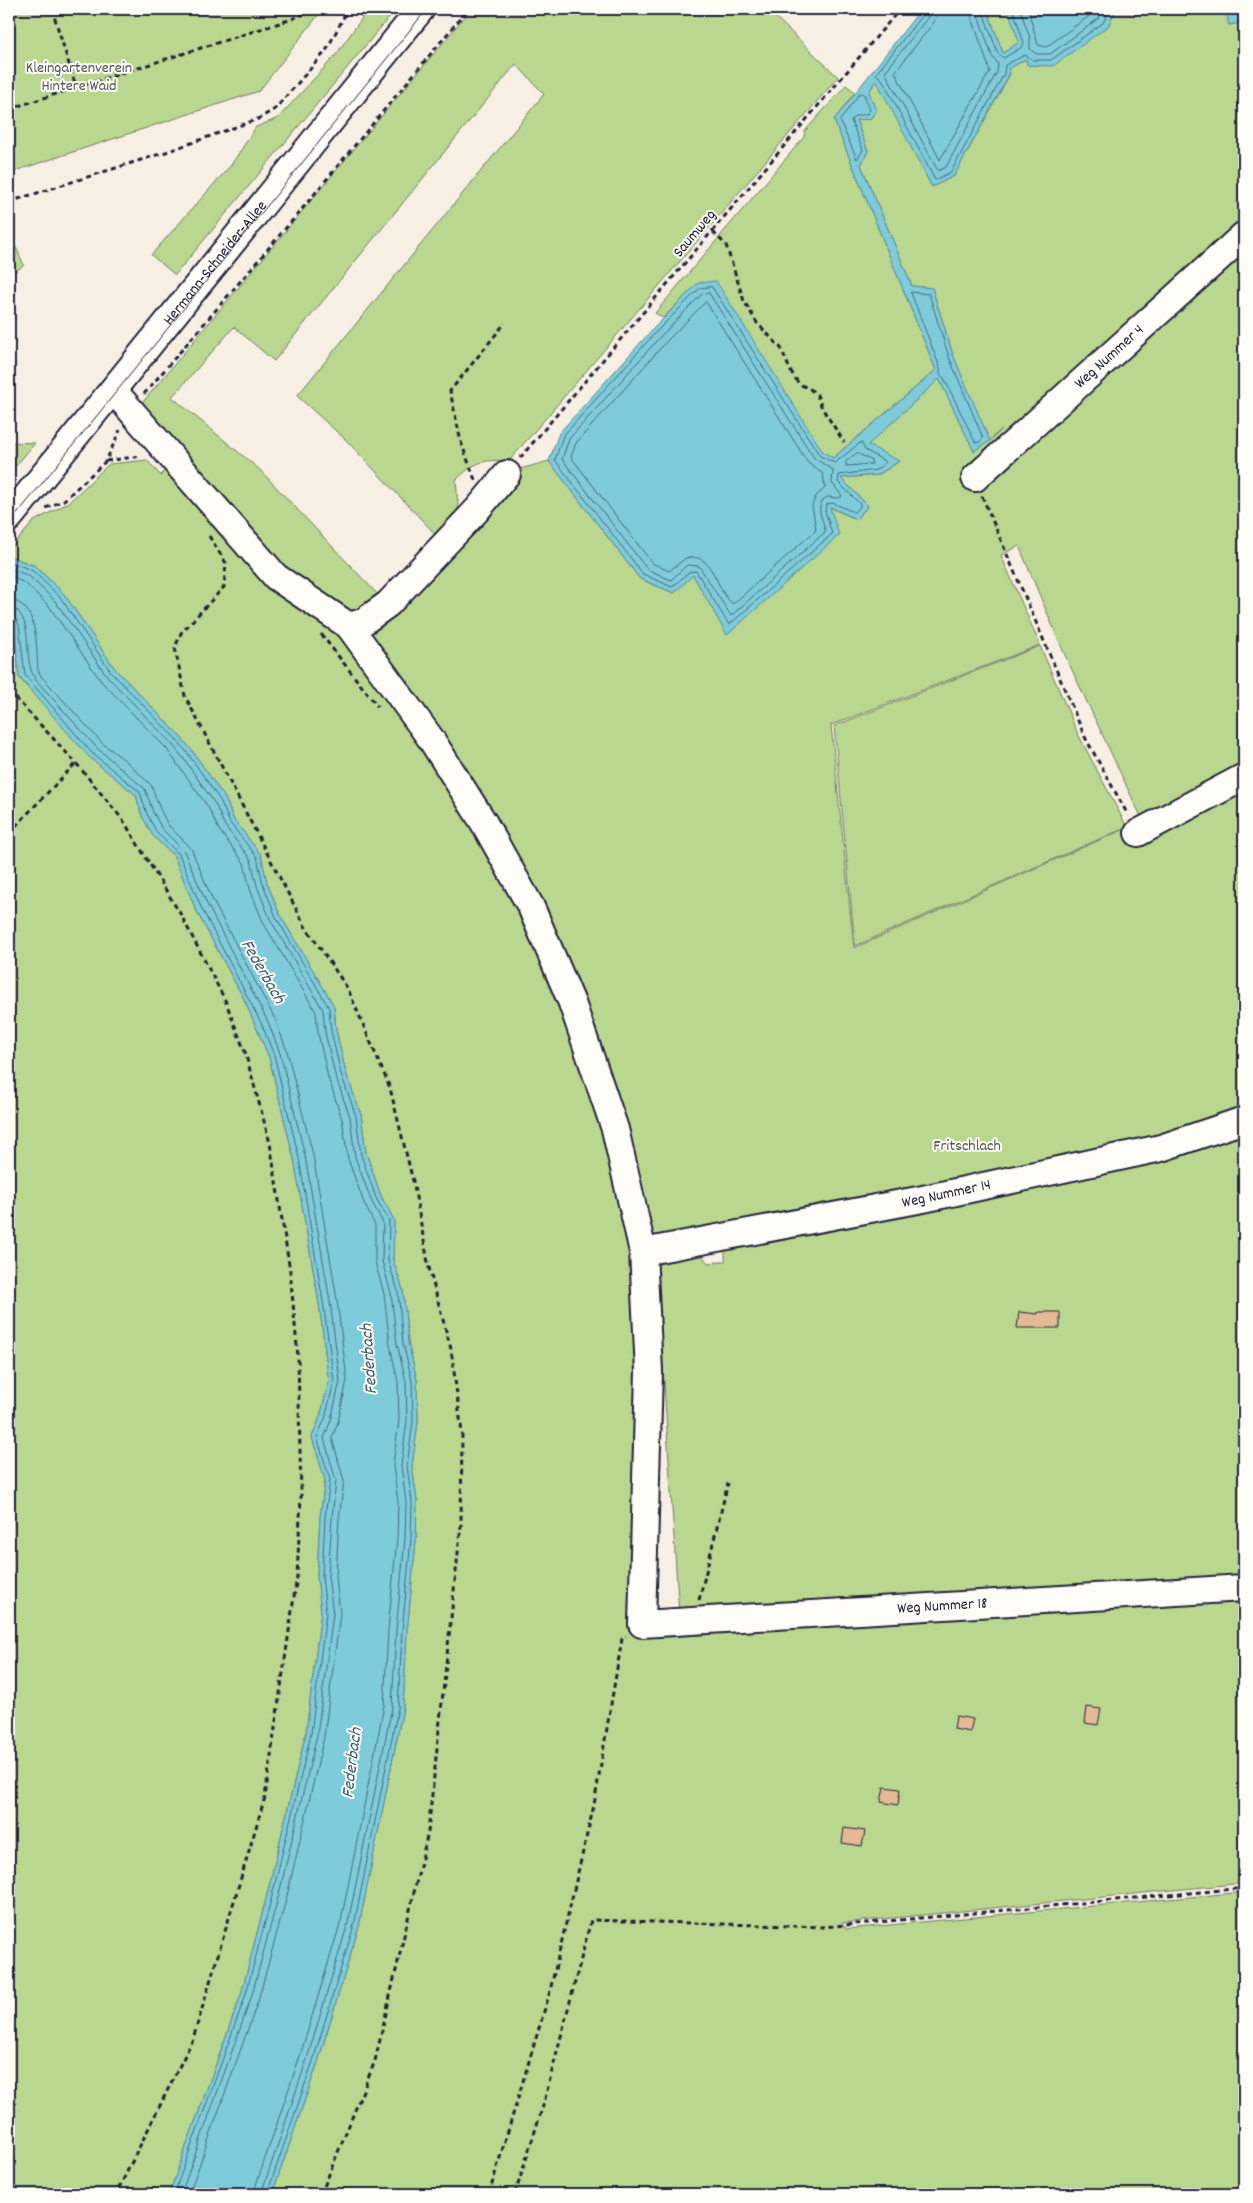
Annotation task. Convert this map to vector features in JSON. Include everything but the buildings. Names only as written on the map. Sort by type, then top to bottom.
[{"type":"street","name":"Hermann-Schneider-Allee","points":[[9,518],[421,9]]},
{"type":"street","name":"Weg Nummer 4","points":[[975,478],[1244,235]]},
{"type":"street","points":[[113,390],[276,577],[349,626],[436,748],[484,823],[530,907],[572,1003],[615,1129],[643,1252],[649,1371],[642,1624]]},
{"type":"street","points":[[349,626],[363,622],[388,604],[465,523],[507,474]]},
{"type":"street","points":[[1138,833],[1244,777]]},
{"type":"street","name":"Weg Nummer 14","points":[[643,1252],[923,1199],[1152,1150],[1244,1120]]},
{"type":"street","name":"Weg Nummer 18","points":[[642,1624],[1244,1588]]},
{"type":"path","points":[[52,9],[76,87]]},
{"type":"path","points":[[9,109],[289,20],[316,9]]},
{"type":"path","points":[[9,202],[166,152],[258,120],[275,109],[326,51],[348,9]]},
{"type":"path","points":[[42,510],[64,500],[106,461],[130,410],[297,215],[468,9]]},
{"type":"path","name":"Saumweg","points":[[507,474],[900,9]]},
{"type":"path","points":[[713,232],[726,245],[744,301],[757,323],[781,348],[790,370],[799,384],[817,395],[822,408],[844,442]]},
{"type":"path","points":[[471,466],[461,442],[450,391],[505,323]]},
{"type":"path","points":[[106,461],[168,452]]},
{"type":"path","points":[[975,478],[1084,737],[1138,833]]},
{"type":"path","points":[[206,530],[226,563],[224,587],[181,633],[175,648],[185,696],[305,926],[348,989],[390,1088],[413,1180],[429,1268],[451,1349],[462,1433],[461,1525],[428,1832],[375,2061],[321,2194]]},
{"type":"path","points":[[318,630],[378,707]]},
{"type":"path","points":[[9,691],[76,763],[123,820],[181,915],[225,1000],[245,1052],[270,1143],[290,1270],[298,1357],[302,1497],[297,1576],[265,1797],[192,2039],[116,2194]]},
{"type":"path","points":[[9,833],[76,763]]},
{"type":"path","points":[[696,1620],[728,1483]]},
{"type":"path","points":[[489,2194],[549,1995],[594,1805],[622,1640],[642,1624]]},
{"type":"path","points":[[515,2194],[543,2106],[591,1920],[824,1927],[1244,1888]]},
{"type":"green space","name":"Kleingartenverein Hintere Waid","points":[[9,9],[323,9],[259,91],[9,173]]},
{"type":"green space","points":[[362,9],[396,9],[175,275],[151,255],[231,165],[256,127],[278,118],[335,56],[362,18],[360,14]]},
{"type":"green space","points":[[471,9],[767,9],[838,77],[509,461],[485,461],[468,469],[456,480],[459,516],[439,538],[346,440],[297,396],[544,94],[516,64],[274,361],[234,327],[172,397],[260,470],[381,598],[346,618],[308,593],[137,409]]},
{"type":"green space","points":[[987,9],[1008,9],[1020,42],[1003,54]]},
{"type":"green space","name":"Fritschlach","points":[[1116,9],[1226,9],[1229,25],[1244,22],[1244,1883],[842,1923],[846,1929],[1244,1892],[1244,2194],[272,2194],[318,2062],[359,1926],[403,1708],[407,1632],[416,1540],[417,1501],[412,1466],[418,1422],[417,1380],[408,1342],[403,1290],[393,1260],[394,1220],[381,1196],[366,1153],[361,1115],[346,1073],[336,1030],[334,1006],[280,915],[267,883],[261,855],[234,820],[225,798],[193,752],[115,669],[64,594],[35,566],[9,556],[9,550],[34,521],[68,503],[109,464],[147,460],[161,476],[170,459],[272,579],[303,601],[345,636],[472,813],[529,914],[562,989],[598,1094],[636,1249],[644,1336],[644,1424],[637,1617],[640,1632],[645,1629],[768,1620],[769,1611],[679,1615],[656,1260],[698,1250],[708,1263],[725,1261],[725,1247],[760,1240],[754,1222],[673,1236],[651,1236],[642,1226],[599,1054],[567,971],[541,912],[467,780],[362,630],[394,607],[516,470],[549,461],[640,579],[674,593],[693,575],[728,634],[838,535],[829,507],[856,519],[868,506],[841,478],[878,475],[898,462],[867,445],[939,379],[974,451],[990,441],[1002,429],[989,440],[953,355],[932,288],[912,286],[861,165],[868,151],[856,120],[870,119],[876,112],[869,92],[877,79],[932,187],[954,176],[1010,74],[1008,69],[1026,59],[1028,65],[1053,65],[1108,26]],"holes":[[[1019,546],[1064,653],[1143,821],[854,948],[831,725],[1040,645],[1001,555]]]},
{"type":"green space","points":[[846,85],[855,92],[834,120],[936,370],[833,458],[823,452],[698,283],[663,318],[655,313],[804,137],[805,131]]},
{"type":"green space","points":[[9,232],[24,265],[9,276]]},
{"type":"green space","points":[[9,442],[35,443],[9,474]]},
{"type":"green space","points":[[9,615],[14,626],[19,677],[101,766],[136,795],[142,816],[153,836],[174,856],[196,910],[244,999],[269,1057],[294,1159],[319,1303],[329,1382],[320,1417],[312,1437],[325,1480],[320,1517],[317,1576],[321,1612],[306,1733],[241,1995],[169,2194],[9,2194]]},
{"type":"green space","points":[[1040,646],[1078,734],[1127,827],[855,946],[834,726]]},
{"type":"water","points":[[921,9],[987,9],[1003,53],[1019,42],[1008,9],[1116,9],[1108,26],[1053,66],[1027,65],[1026,59],[1008,69],[1010,73],[954,176],[932,187],[876,80],[869,92],[876,111],[870,119],[856,120],[868,151],[861,165],[912,286],[932,288],[953,355],[990,441],[974,451],[939,379],[868,445],[899,461],[878,475],[841,478],[868,506],[856,519],[830,507],[839,535],[727,635],[693,575],[674,593],[640,579],[549,461],[559,433],[652,330],[698,283],[716,281],[823,452],[833,458],[936,370],[834,120]]},
{"type":"water","points":[[1226,9],[1244,9],[1244,22],[1229,25]]},
{"type":"water","name":"Federbach","points":[[9,556],[35,566],[64,594],[115,669],[193,752],[225,798],[234,820],[261,855],[267,883],[280,915],[334,1006],[336,1030],[346,1073],[361,1115],[366,1153],[381,1196],[394,1220],[393,1260],[403,1290],[408,1342],[417,1380],[418,1422],[412,1466],[417,1501],[416,1540],[407,1632],[403,1708],[359,1926],[318,2062],[272,2194],[169,2194],[241,1995],[306,1733],[321,1612],[317,1576],[320,1517],[325,1480],[312,1437],[320,1417],[329,1382],[319,1303],[294,1159],[269,1057],[244,999],[196,910],[174,856],[153,836],[142,816],[136,795],[89,757],[19,677],[14,626],[9,615]]},
{"type":"tram line","points":[[9,524],[427,9]]}]
